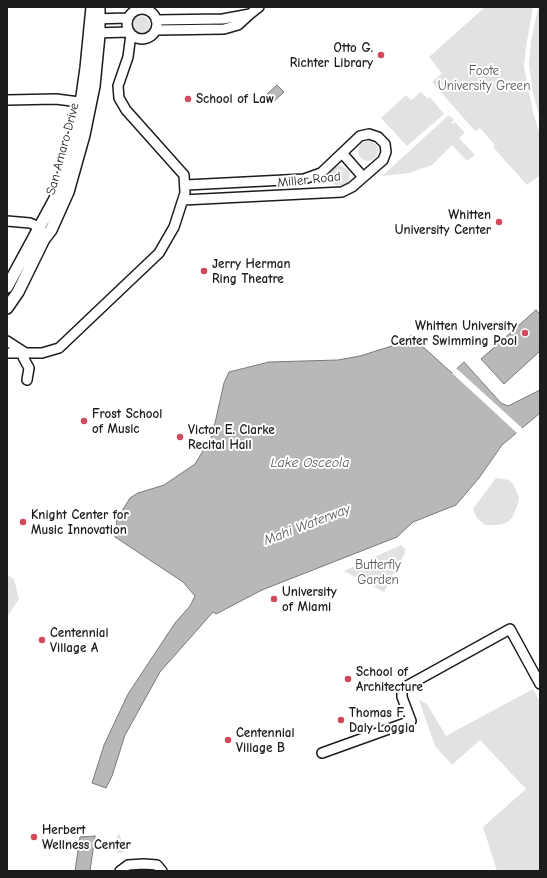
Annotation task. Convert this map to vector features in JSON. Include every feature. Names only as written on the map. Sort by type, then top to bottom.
[{"type":"street","name":"San Amaro Drive","points":[[7,308],[18,292],[68,192],[86,103],[95,33],[95,19],[92,7]]},
{"type":"street","name":"San Amaro Drive","points":[[95,19],[99,7]]},
{"type":"street","points":[[156,30],[224,29],[238,25],[259,7]]},
{"type":"street","points":[[7,352],[24,354],[55,350],[69,340],[158,253],[170,236],[183,200],[186,185],[182,172],[121,103],[118,86],[128,57],[130,33],[127,23],[128,18],[134,11],[143,9],[151,12],[156,20],[156,30],[151,36],[140,39],[128,57]]},
{"type":"street","points":[[156,20],[223,19],[250,14]]},
{"type":"street","points":[[95,19],[128,18]]},
{"type":"street","points":[[95,33],[130,33],[140,39]]},
{"type":"street","points":[[7,100],[56,99],[86,103]]},
{"type":"street","name":"San Amaro Drive","points":[[7,287],[58,193],[76,130],[86,103]]},
{"type":"street","name":"Miller Road","points":[[183,200],[342,192],[383,160],[386,152],[385,144],[378,137],[369,134],[360,136],[321,173],[304,179],[186,185]]},
{"type":"street","points":[[342,153],[363,177]]},
{"type":"street","points":[[7,221],[26,221],[40,227],[44,239]]},
{"type":"street","points":[[7,341],[24,354],[29,368],[27,380]]},
{"type":"street","points":[[7,359],[24,354]]},
{"type":"street","points":[[322,753],[411,721],[402,697],[402,691],[405,687],[510,629],[540,684]]},
{"type":"street","points":[[120,871],[128,865],[144,864],[157,865],[162,871]]},
{"type":"green space","name":"Foote University Green","points":[[485,7],[533,7],[524,67],[533,112],[540,135],[540,175],[527,185],[493,147],[495,145],[480,128],[475,131],[432,82],[442,73],[429,57]]},
{"type":"green space","name":"Foote University Green","points":[[538,9],[540,9],[540,119],[533,93],[529,64],[531,41]]},
{"type":"green space","points":[[137,16],[145,16],[150,21],[148,32],[145,34],[137,34],[132,29],[132,21]]},
{"type":"green space","points":[[421,92],[428,99],[430,97],[444,114],[407,146],[381,118],[406,95],[411,100]]},
{"type":"green space","points":[[449,115],[454,120],[451,123],[453,124],[455,122],[465,133],[459,138],[475,155],[467,161],[452,145],[432,165],[409,173],[382,176]]},
{"type":"green space","points":[[364,141],[372,141],[378,147],[378,155],[372,161],[364,161],[358,155],[358,147]]},
{"type":"green space","points":[[336,166],[344,166],[350,172],[350,180],[344,186],[336,186],[330,180],[330,172]]},
{"type":"green space","points":[[496,478],[509,480],[513,484],[519,497],[518,504],[512,518],[506,523],[499,525],[485,525],[477,518],[473,509]]},
{"type":"green space","name":"Butterfly Garden","points":[[401,545],[405,549],[405,553],[384,592],[344,571]]},
{"type":"green space","points":[[7,575],[14,579],[19,599],[7,617]]},
{"type":"green space","points":[[533,689],[540,702],[540,871],[497,871],[483,827],[526,789],[480,740],[452,765],[435,746],[419,700],[427,704],[446,736]]},
{"type":"green space","points":[[119,834],[125,848],[123,852],[119,853],[115,851],[114,847],[116,838]]},
{"type":"water","points":[[277,85],[284,92],[274,101],[267,94]]},
{"type":"water","name":"Whitten University Center Swimming Pool","points":[[536,310],[540,314],[540,351],[504,384],[481,359]]},
{"type":"water","name":"Lake Osceola","points":[[411,336],[452,373],[464,362],[501,403],[508,406],[540,390],[540,413],[502,445],[479,478],[456,505],[413,522],[397,537],[262,590],[216,614],[213,612],[160,672],[125,735],[112,776],[106,788],[92,783],[104,745],[128,694],[175,623],[190,606],[195,596],[183,582],[115,537],[117,519],[130,498],[138,493],[164,485],[195,464],[212,436],[224,383],[229,372],[269,362],[338,360],[360,356],[395,345]]},
{"type":"water","points":[[95,836],[90,871],[75,871],[80,837]]},
{"type":"pier","points":[[456,368],[523,429],[518,434],[452,373]]},
{"type":"place","name":"Otto G. Richter Library","points":[[381,55]]},
{"type":"place","name":"School of Law","points":[[188,99]]},
{"type":"place","name":"Whitten University Center","points":[[499,222]]},
{"type":"place","name":"Jerry Herman Ring Theatre","points":[[204,271]]},
{"type":"place","name":"Whitten University Center Swimming Pool","points":[[525,333]]},
{"type":"place","name":"Frost School of Music","points":[[84,421]]},
{"type":"place","name":"Victor E. Clarke Recital Hall","points":[[180,437]]},
{"type":"place","name":"Knight Center for Music Innovation","points":[[23,522]]},
{"type":"place","name":"University of Miami","points":[[274,599]]},
{"type":"place","name":"Centennial Village A","points":[[42,640]]},
{"type":"place","name":"School of Architecture","points":[[348,679]]},
{"type":"place","name":"Thomas F. Daly Loggia","points":[[341,720]]},
{"type":"place","name":"Centennial Village B","points":[[228,740]]},
{"type":"place","name":"Herbert Wellness Center","points":[[34,837]]},
{"type":"water label","name":"Mahi Waterway","points":[[307,525]]}]
